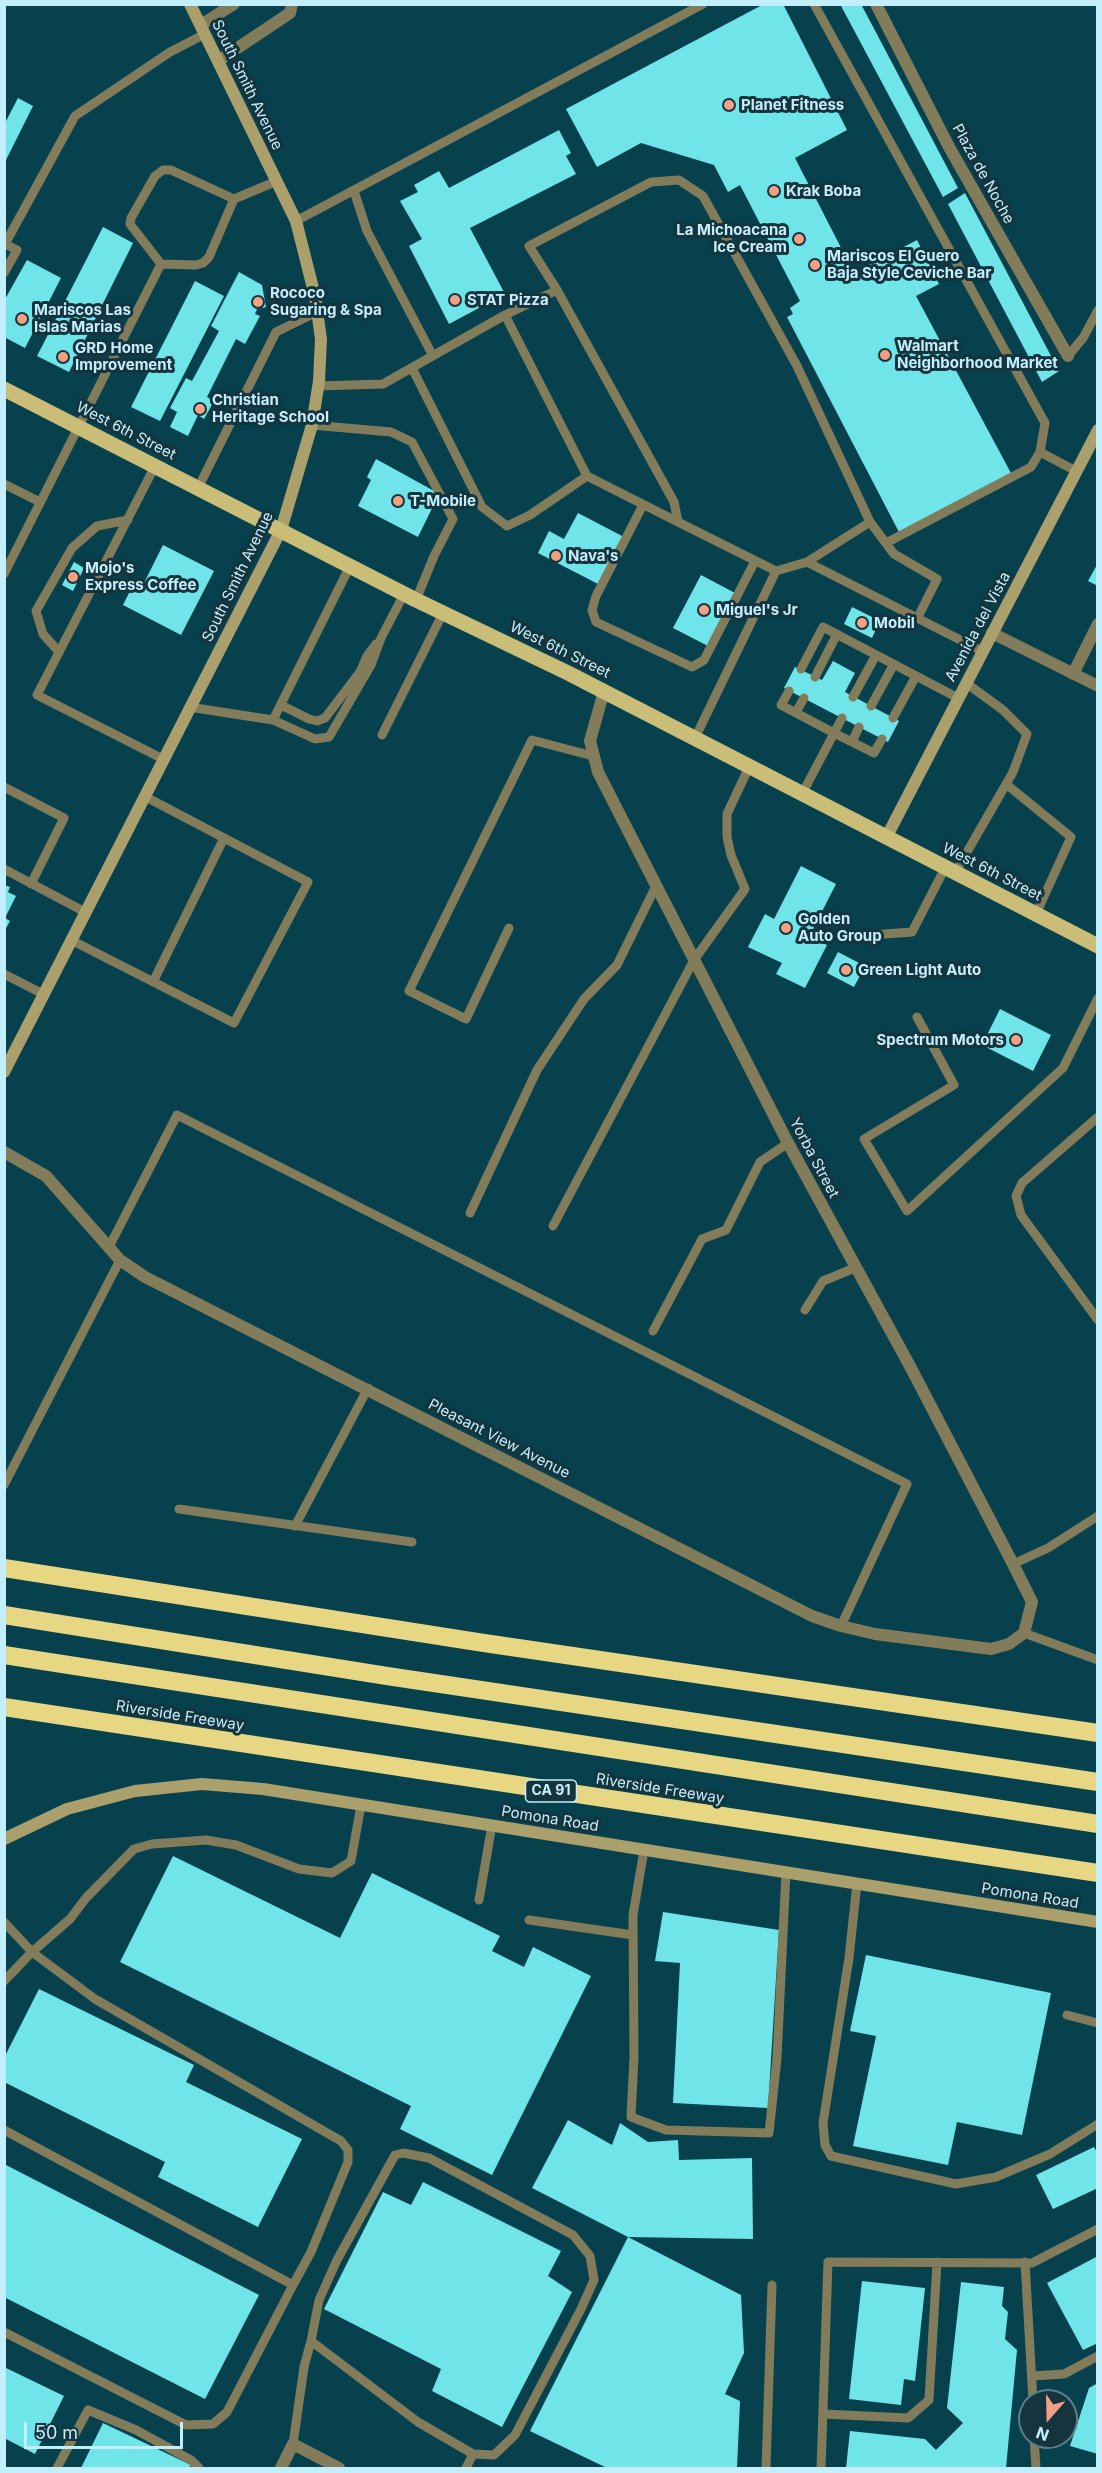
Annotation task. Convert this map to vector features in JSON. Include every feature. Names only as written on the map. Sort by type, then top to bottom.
[{"type":"highway","points":[[4,1568],[496,1645],[1098,1733]]},
{"type":"highway","points":[[4,1615],[398,1678],[1098,1782]]},
{"type":"highway","points":[[4,1655],[1098,1824]]},
{"type":"highway","name":"Riverside Freeway","points":[[4,1707],[1098,1873]]},
{"type":"main road","name":"South Smith Avenue","points":[[4,1072],[281,530],[312,425],[318,386],[321,339],[296,221],[190,4]]},
{"type":"main road","name":"West 6th Street","points":[[4,389],[410,597],[604,691],[1098,946]]},
{"type":"main road","name":"Avenida del Vista","points":[[886,838],[1098,430]]},
{"type":"main road","name":"Pomona Road","points":[[4,1839],[67,1809],[147,1790],[202,1785],[263,1789],[1098,1922]]},
{"type":"street","points":[[203,29],[234,4]]},
{"type":"street","points":[[218,61],[290,13],[292,4]]},
{"type":"street","name":"Plaza de Noche","points":[[876,4],[949,147],[1068,356]]},
{"type":"street","points":[[1073,674],[1098,624]]},
{"type":"street","points":[[992,633],[1098,686]]},
{"type":"street","name":"Yorba Street","points":[[604,691],[590,741],[598,772],[655,888],[788,1143],[857,1267],[1014,1564],[1032,1602],[1024,1633]]},
{"type":"street","name":"Pleasant View Avenue","points":[[4,1152],[46,1176],[120,1260],[145,1277],[368,1388],[789,1605],[841,1626],[875,1634],[991,1649],[1010,1644],[1024,1633]]},
{"type":"street","points":[[281,2469],[293,2444],[339,2469]]},
{"type":"lane","points":[[296,221],[704,4]]},
{"type":"lane","points":[[814,4],[1045,423],[1040,452],[1031,467],[886,543]]},
{"type":"lane","points":[[4,273],[17,250],[5,244],[75,116],[203,29]]},
{"type":"lane","points":[[160,264],[130,224],[131,218],[155,176],[163,170],[171,170],[234,199]]},
{"type":"lane","points":[[678,522],[674,502],[557,290],[529,246],[651,182],[679,180],[703,196],[797,366],[870,522],[894,554],[937,579],[918,617]]},
{"type":"lane","points":[[160,264],[196,265],[203,263],[209,257],[234,199],[277,181]]},
{"type":"lane","points":[[354,191],[367,231],[433,356]]},
{"type":"lane","points":[[4,574],[160,264]]},
{"type":"lane","points":[[318,386],[383,384],[505,315],[557,290]]},
{"type":"lane","points":[[1068,356],[1083,338],[1098,310]]},
{"type":"lane","points":[[198,488],[276,332],[317,312]]},
{"type":"lane","points":[[505,315],[587,476],[776,571],[807,562],[870,522]]},
{"type":"lane","points":[[412,368],[482,507],[507,526],[530,514],[587,476]]},
{"type":"lane","points":[[281,705],[309,719],[317,721],[325,718],[360,672],[366,656],[410,597],[453,519],[412,442],[391,432],[312,425]]},
{"type":"lane","points":[[1040,452],[1076,471]]},
{"type":"lane","points":[[155,466],[37,695],[163,759]]},
{"type":"lane","points":[[4,484],[40,502]]},
{"type":"lane","points":[[643,505],[596,596],[592,610],[596,622],[692,667],[704,660],[755,561]]},
{"type":"lane","points":[[59,652],[43,634],[36,611],[72,548],[97,526],[128,520]]},
{"type":"lane","points":[[807,562],[982,651]]},
{"type":"lane","points":[[273,720],[350,566]]},
{"type":"lane","points":[[694,738],[776,571]]},
{"type":"lane","points":[[382,735],[443,613]]},
{"type":"lane","points":[[801,669],[823,627],[958,698]]},
{"type":"lane","points":[[815,677],[837,634]]},
{"type":"lane","points":[[189,707],[273,720],[315,739],[329,737],[371,665],[381,638]]},
{"type":"lane","points":[[853,697],[876,655]]},
{"type":"lane","points":[[871,706],[894,664]]},
{"type":"lane","points":[[894,718],[916,676]]},
{"type":"lane","points":[[858,936],[912,932],[1006,784],[1027,734],[1003,710],[966,683]]},
{"type":"lane","points":[[789,691],[781,705],[834,733],[874,753],[882,739]]},
{"type":"lane","points":[[796,712],[804,698]]},
{"type":"lane","points":[[802,794],[842,718]]},
{"type":"lane","points":[[852,741],[859,727]]},
{"type":"lane","points":[[509,928],[466,1019],[409,991],[532,740],[593,756]]},
{"type":"lane","points":[[553,1226],[694,960],[745,890],[731,855],[727,837],[727,814],[749,767]]},
{"type":"lane","points":[[1006,784],[1071,837],[1036,914]]},
{"type":"lane","points":[[4,787],[64,818],[31,884]]},
{"type":"lane","points":[[71,940],[234,1023],[308,882],[144,796]]},
{"type":"lane","points":[[153,982],[224,838]]},
{"type":"lane","points":[[4,869],[85,912]]},
{"type":"lane","points":[[470,1213],[537,1070],[584,999],[618,965],[655,888]]},
{"type":"lane","points":[[4,974],[43,994]]},
{"type":"lane","points":[[917,1017],[954,1085],[864,1139],[907,1211],[1063,1068],[1098,998]]},
{"type":"lane","points":[[109,1247],[177,1115],[907,1484],[841,1626]]},
{"type":"lane","points":[[1098,1117],[1022,1183],[1016,1196],[1021,1215],[1098,1320]]},
{"type":"lane","points":[[653,1331],[702,1239],[726,1230],[760,1162],[788,1143]]},
{"type":"lane","points":[[4,1485],[120,1260]]},
{"type":"lane","points":[[805,1310],[823,1281],[857,1267]]},
{"type":"lane","points":[[295,1526],[368,1388]]},
{"type":"lane","points":[[179,1509],[412,1542]]},
{"type":"lane","points":[[1014,1564],[1048,1548],[1098,1516]]},
{"type":"lane","points":[[1024,1633],[1098,1660]]},
{"type":"lane","points":[[4,1981],[32,1952],[70,1919],[86,1898],[134,1849],[152,1844],[206,1840],[236,1845],[299,1869],[332,1873],[351,1862],[361,1804]]},
{"type":"lane","points":[[479,1900],[492,1825]]},
{"type":"lane","points":[[644,1850],[633,1916],[634,2057],[631,2117],[666,2130],[769,2133],[777,2058],[786,1872]]},
{"type":"lane","points":[[857,1883],[849,1958],[823,2123],[825,2145],[831,2156],[956,2184],[996,2177],[1050,2154],[1098,2124]]},
{"type":"lane","points":[[530,1920],[633,1935]]},
{"type":"lane","points":[[4,1922],[32,1952],[95,1999],[341,2141],[348,2150],[348,2162],[311,2252],[227,2412],[213,2424],[186,2424],[4,2332]]},
{"type":"lane","points":[[1067,2015],[1098,2023]]},
{"type":"lane","points":[[4,2130],[292,2285]]},
{"type":"lane","points":[[293,2444],[304,2367],[320,2300],[338,2260],[395,2155],[403,2153],[429,2158],[573,2235],[590,2256],[594,2280],[581,2309],[515,2434],[494,2455],[473,2454],[418,2422],[311,2340]]},
{"type":"lane","points":[[821,2469],[828,2262],[1032,2262],[1098,2229]]},
{"type":"lane","points":[[823,2414],[908,2418],[929,2400],[937,2262]]},
{"type":"lane","points":[[1025,2262],[1033,2389]]},
{"type":"lane","points":[[766,2469],[772,2285]]},
{"type":"lane","points":[[1032,2376],[1064,2374],[1098,2356]]},
{"type":"lane","points":[[57,2469],[88,2410],[136,2430],[191,2460],[199,2469]]},
{"type":"lane","points":[[1035,2449],[1036,2469]]},
{"type":"lane","points":[[466,2469],[473,2454]]},
{"type":"building","points":[[764,4],[783,4],[847,130],[795,158],[854,273],[917,240],[939,284],[916,296],[1012,475],[900,534],[787,317],[793,314],[790,308],[800,301],[740,185],[728,192],[714,165],[641,143],[597,167],[566,109]]},
{"type":"building","points":[[840,4],[861,4],[958,188],[943,197]]},
{"type":"building","points":[[18,98],[33,106],[4,164],[4,125]]},
{"type":"building","points":[[559,130],[571,153],[566,156],[576,174],[470,228],[505,294],[449,324],[409,246],[422,239],[400,201],[418,192],[414,185],[439,171],[449,188]]},
{"type":"building","points":[[965,193],[1059,371],[1042,382],[948,204]]},
{"type":"building","points":[[103,227],[133,243],[69,372],[37,356]]},
{"type":"building","name":"Mariscos Las Islas Marias","points":[[27,260],[61,278],[25,348],[4,337],[4,301]]},
{"type":"building","points":[[239,272],[262,285],[266,307],[257,309],[255,314],[260,316],[245,344],[236,339],[207,397],[214,401],[204,419],[198,415],[188,436],[170,427],[177,412],[170,408],[186,378],[192,381],[219,331],[211,326]]},
{"type":"building","points":[[195,281],[224,296],[160,421],[131,407]]},
{"type":"building","name":"T-Mobile","points":[[376,459],[436,492],[434,495],[438,496],[418,537],[358,506],[371,480],[367,477]]},
{"type":"building","points":[[578,513],[624,537],[600,585],[538,553],[549,531],[564,539]]},
{"type":"building","points":[[163,545],[214,571],[181,635],[123,605],[135,581],[143,585]]},
{"type":"building","name":"Mojo's Express Coffee","points":[[74,562],[84,568],[73,591],[62,585]]},
{"type":"building","points":[[1098,563],[1098,586],[1088,581]]},
{"type":"building","name":"Miguel's Jr","points":[[701,575],[735,593],[708,646],[673,628]]},
{"type":"building","name":"Mobil","points":[[852,607],[880,621],[872,638],[844,624]]},
{"type":"building","points":[[833,661],[855,673],[845,692],[899,721],[888,742],[784,688],[795,667],[822,680]]},
{"type":"building","name":"Golden Auto Group","points":[[801,866],[836,884],[809,937],[827,945],[805,988],[776,974],[782,963],[748,947],[765,914],[774,919]]},
{"type":"building","points":[[4,885],[10,887],[8,892],[16,896],[5,918],[10,921],[4,932]]},
{"type":"building","name":"Green Light Auto","points":[[838,952],[865,966],[854,987],[827,973]]},
{"type":"building","name":"Spectrum Motors","points":[[1000,1009],[1051,1035],[1033,1071],[982,1045]]},
{"type":"building","points":[[173,1856],[340,1938],[372,1873],[500,1936],[492,1951],[524,1967],[533,1947],[591,1976],[492,2175],[400,2129],[411,2106],[120,1962]]},
{"type":"building","points":[[663,1912],[779,1930],[768,2108],[673,2103],[680,1963],[655,1961]]},
{"type":"building","points":[[866,1955],[1051,1993],[1022,2135],[957,2122],[948,2165],[853,2146],[876,2036],[850,2031]]},
{"type":"building","points":[[39,1989],[194,2065],[186,2082],[302,2139],[258,2227],[158,2177],[165,2162],[4,2082],[4,2058]]},
{"type":"building","points":[[568,2120],[612,2145],[620,2123],[648,2142],[678,2140],[679,2160],[752,2158],[753,2239],[628,2237],[532,2188]]},
{"type":"building","points":[[1094,2147],[1098,2154],[1098,2188],[1053,2209],[1036,2175]]},
{"type":"building","points":[[4,2164],[259,2295],[205,2399],[4,2297]]},
{"type":"building","points":[[423,2182],[561,2251],[548,2276],[572,2292],[502,2427],[432,2391],[441,2369],[324,2309],[383,2192],[411,2205]]},
{"type":"building","points":[[628,2237],[741,2295],[744,2353],[725,2394],[740,2401],[737,2468],[607,2468],[530,2431]]},
{"type":"building","points":[[1098,2256],[1098,2343],[1083,2350],[1047,2283]]},
{"type":"building","points":[[862,2281],[925,2288],[915,2381],[904,2379],[901,2405],[849,2399]]},
{"type":"building","points":[[961,2282],[1004,2287],[1002,2306],[1008,2312],[1005,2339],[1017,2350],[1006,2468],[846,2468],[850,2431],[925,2439],[936,2450],[963,2423],[947,2408]]},
{"type":"building","points":[[4,2367],[64,2396],[35,2454],[4,2438]]},
{"type":"building","points":[[1098,2383],[1098,2454],[1078,2448],[1078,2422],[1089,2388]]},
{"type":"building","points":[[103,2423],[191,2465],[189,2468],[81,2468]]},
{"type":"place","name":"Planet Fitness","points":[[729,105]]},
{"type":"place","name":"Krak Boba","points":[[774,191]]},
{"type":"place","name":"La Michoacana Ice Cream","points":[[799,239]]},
{"type":"place","name":"Mariscos El Guero Baja Style Ceviche Bar","points":[[815,265]]},
{"type":"place","name":"STAT Pizza","points":[[455,300]]},
{"type":"place","name":"Rococo Sugaring & Spa","points":[[258,302]]},
{"type":"place","name":"Mariscos Las Islas Marias","points":[[22,319]]},
{"type":"place","name":"Walmart Neighborhood Market","points":[[885,355]]},
{"type":"place","name":"GRD Home Improvement","points":[[63,357]]},
{"type":"place","name":"Christian Heritage School","points":[[200,409]]},
{"type":"place","name":"T-Mobile","points":[[398,501]]},
{"type":"place","name":"Nava's","points":[[556,556]]},
{"type":"place","name":"Mojo's Express Coffee","points":[[73,577]]},
{"type":"place","name":"Miguel's Jr","points":[[704,610]]},
{"type":"place","name":"Mobil","points":[[862,623]]},
{"type":"place","name":"Golden Auto Group","points":[[786,928]]},
{"type":"place","name":"Green Light Auto","points":[[846,970]]},
{"type":"place","name":"Spectrum Motors","points":[[1016,1040]]}]
